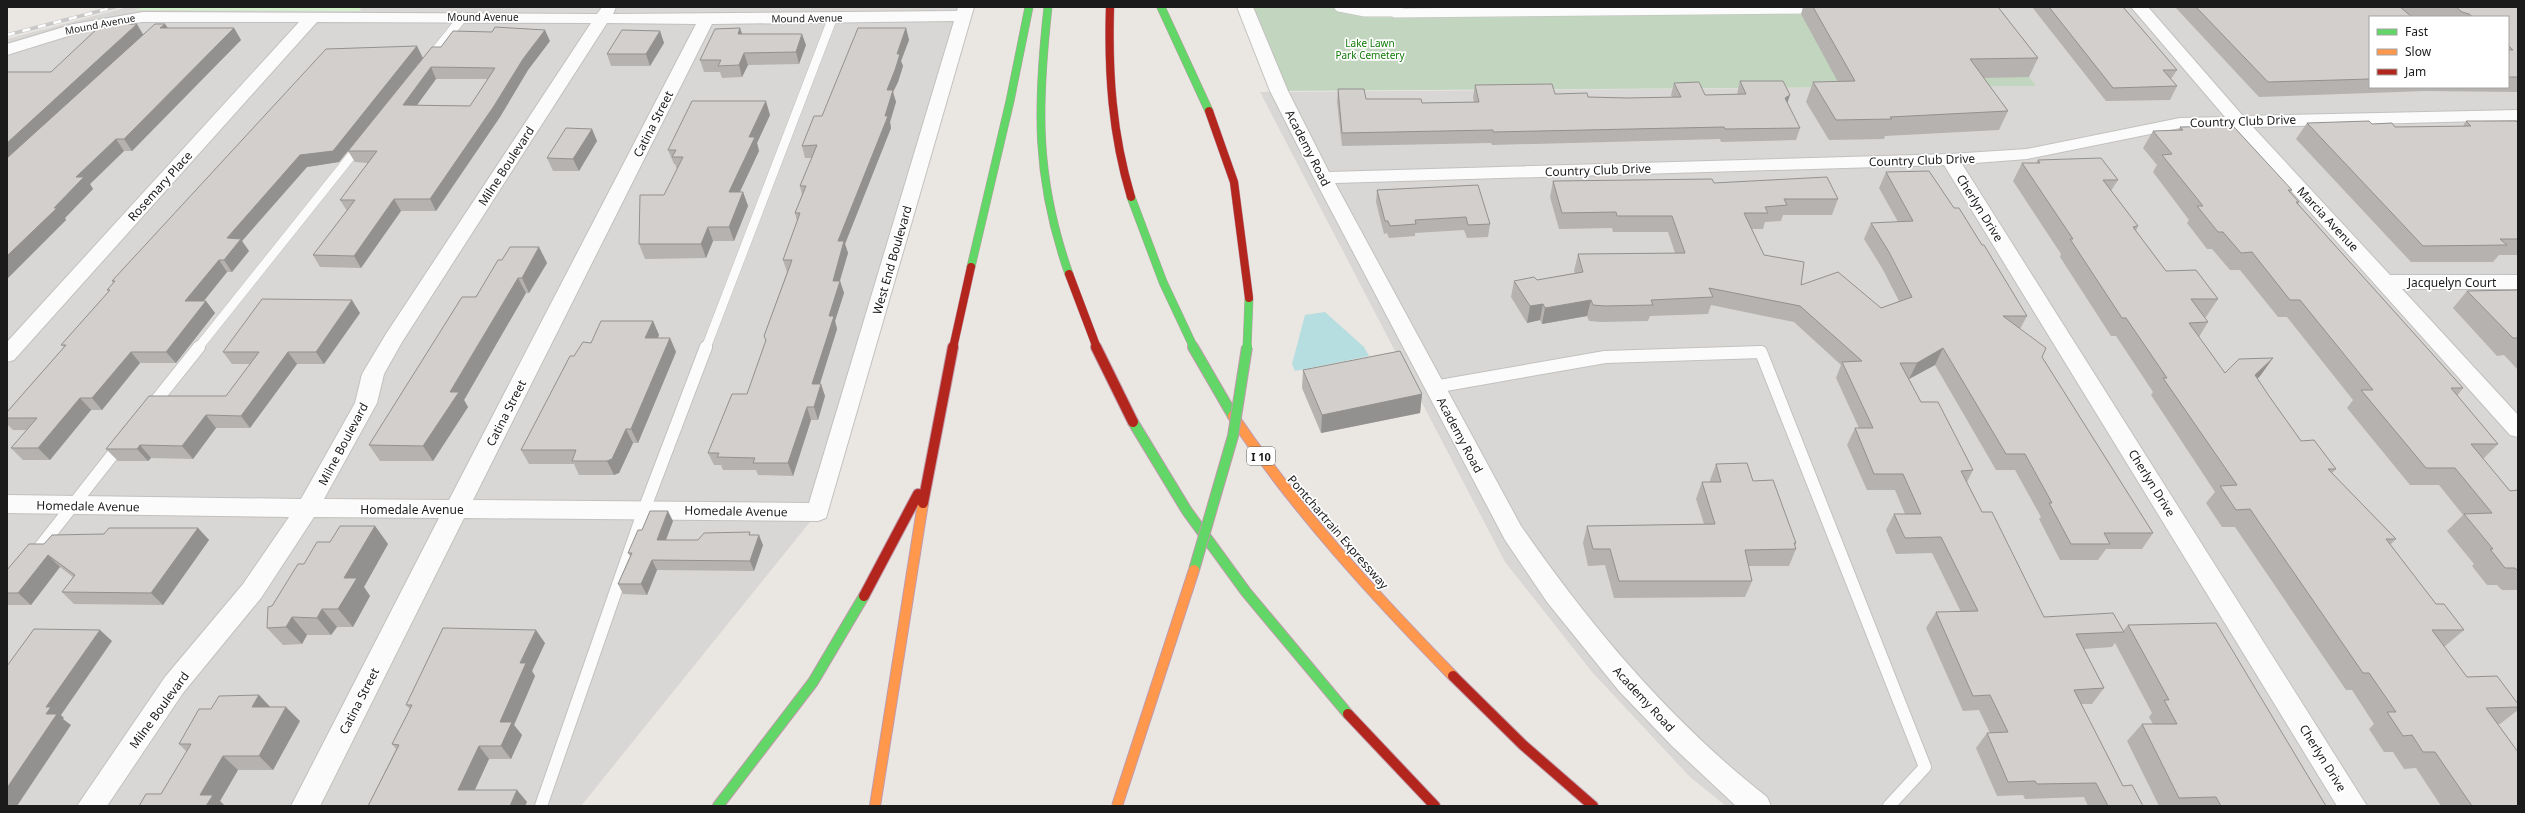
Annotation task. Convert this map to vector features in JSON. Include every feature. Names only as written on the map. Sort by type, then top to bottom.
[{"type":"highway","points":[[875,806],[928,473],[957,329],[1018,73],[1029,7]]},
{"type":"highway","points":[[1048,7],[1042,76],[1042,159],[1052,220],[1072,290],[1104,368],[1170,482],[1213,546],[1257,604],[1388,759],[1435,806]]},
{"type":"highway","name":"Pontchartrain Expressway","points":[[1110,7],[1111,106],[1116,145],[1133,206],[1163,289],[1214,385],[1278,482],[1346,564],[1457,681],[1593,806]]},
{"type":"highway","points":[[1117,806],[1219,492],[1239,408],[1250,334],[1249,285],[1234,182],[1208,111],[1161,7]]},
{"type":"highway","points":[[718,806],[817,675],[850,622],[900,533],[928,473]]},
{"type":"street","name":"Academy Road","points":[[1245,7],[1273,77],[1323,178],[1513,533],[1545,583],[1598,649],[1670,728],[1757,806]]},
{"type":"street","name":"Marcia Avenue","points":[[2140,7],[2237,120],[2387,282],[2518,429]]},
{"type":"street","name":"Mound Avenue","points":[[7,50],[69,29],[118,19],[170,21],[313,17],[463,17],[645,12],[706,19],[833,17],[965,11]]},
{"type":"street","name":"West End Boulevard","points":[[818,512],[965,11]]},
{"type":"street","name":"Milne Boulevard","points":[[92,806],[174,686],[252,590],[307,510],[354,428],[366,403],[373,374],[393,339],[606,12]]},
{"type":"street","name":"Rosemary Place","points":[[7,355],[313,17]]},
{"type":"street","name":"Catina Street","points":[[305,806],[706,19]]},
{"type":"street","name":"Country Club Drive","points":[[1323,178],[1950,159],[2027,154],[2180,123],[2237,120],[2518,115]]},
{"type":"street","name":"Cherlyn Drive","points":[[1950,159],[2353,806]]},
{"type":"street","name":"Jacquelyn Court","points":[[2387,282],[2518,282]]},
{"type":"street","name":"Homedale Avenue","points":[[7,504],[307,510],[458,508],[818,512]]},
{"type":"lane","points":[[1339,7],[1365,12],[1395,13],[1826,9]]},
{"type":"lane","points":[[1395,13],[1425,7]]},
{"type":"lane","points":[[423,66],[463,17]]},
{"type":"lane","points":[[541,806],[644,510],[833,17]]},
{"type":"lane","points":[[146,413],[369,134]]},
{"type":"lane","points":[[1434,387],[1604,357],[1761,352],[1925,767],[1889,806]]},
{"type":"lane","points":[[26,565],[126,437]]},
{"type":"shaded area","points":[[128,7],[959,7],[818,512],[581,806],[7,806],[7,39]]},
{"type":"shaded area","points":[[1981,7],[2518,7],[2518,806],[1726,806],[1690,777],[1592,672],[1505,562],[1260,92],[2036,86]]},
{"type":"green space","points":[[146,7],[362,7],[359,11],[133,10]]},
{"type":"green space","name":"Lake Lawn Park Cemetery","points":[[1245,7],[1981,7],[2036,86],[1279,91]]},
{"type":"water","points":[[1325,312],[1364,347],[1369,356],[1295,371],[1292,364],[1305,315]]},
{"type":"building","points":[[1813,7],[1998,7],[2038,58],[1970,59],[2008,111],[1890,117],[1892,119],[1836,120],[1813,82],[1855,81]]},
{"type":"building","points":[[2049,7],[2123,7],[2177,70],[2163,70],[2177,86],[2113,88]]},
{"type":"building","points":[[2196,7],[2400,7],[2411,16],[2369,16],[2369,79],[2268,82]]},
{"type":"building","points":[[2456,7],[2518,7],[2518,77],[2509,77],[2509,50],[2513,50],[2509,46],[2509,16],[2472,16],[2462,12]]},
{"type":"building","points":[[137,24],[7,143],[7,72],[51,72],[101,25]]},
{"type":"building","points":[[155,24],[165,24],[160,28],[234,28],[124,139],[116,139],[76,177],[84,177],[54,208],[57,208],[7,256],[7,158]]},
{"type":"building","points":[[495,27],[545,30],[523,59],[494,106],[430,199],[394,199],[354,256],[313,255],[355,200],[340,200],[377,151],[348,151],[432,47],[441,47],[453,31],[492,32]],"holes":[[[431,67],[495,68],[470,106],[403,105]]]},
{"type":"building","points":[[740,28],[738,34],[802,34],[796,52],[744,53],[739,65],[718,66],[721,60],[700,60],[715,29]]},
{"type":"building","points":[[858,28],[906,28],[897,54],[900,54],[887,90],[893,90],[885,116],[888,116],[838,241],[844,241],[833,281],[840,281],[829,316],[834,316],[812,384],[821,384],[814,407],[807,407],[788,463],[753,463],[755,458],[717,457],[719,453],[708,453],[732,394],[747,394],[766,340],[764,336],[792,260],[783,260],[800,213],[795,213],[806,186],[800,186],[817,145],[802,146],[814,116],[822,116]]},
{"type":"building","points":[[622,30],[660,31],[646,54],[607,54]]},
{"type":"building","points":[[417,46],[333,151],[300,155],[227,238],[241,239],[224,260],[219,260],[185,301],[206,301],[166,352],[131,352],[92,398],[80,398],[38,448],[11,448],[37,418],[7,418],[7,412],[66,345],[61,345],[110,290],[107,290],[115,281],[112,281],[326,49]]},
{"type":"building","points":[[1740,81],[1783,81],[1790,95],[1785,98],[1800,128],[1725,129],[1724,127],[1493,132],[1493,130],[1342,133],[1338,89],[1364,89],[1366,99],[1421,99],[1422,103],[1479,102],[1475,85],[1552,84],[1555,94],[1587,93],[1588,97],[1627,98],[1681,97],[1674,83],[1699,82],[1705,95],[1746,94]]},
{"type":"building","points":[[692,101],[766,101],[749,137],[755,137],[729,192],[743,192],[729,227],[708,227],[701,244],[639,244],[640,195],[664,195],[683,157],[672,157],[676,150],[668,150]]},
{"type":"building","points":[[2369,121],[2372,124],[2392,123],[2395,127],[2471,126],[2466,121],[2516,121],[2518,123],[2518,239],[2500,239],[2507,245],[2423,246],[2307,123]]},
{"type":"building","points":[[2233,126],[2292,190],[2288,190],[2299,202],[2296,202],[2463,388],[2451,388],[2498,444],[2471,444],[2510,491],[2518,490],[2518,571],[2515,568],[2505,568],[2490,549],[2493,549],[2464,514],[2492,513],[2455,468],[2426,468],[2361,390],[2373,390],[2300,300],[2290,300],[2252,252],[2241,253],[2223,232],[2218,232],[2197,206],[2203,206],[2162,155],[2172,154],[2153,131],[2183,130],[2180,127]]},
{"type":"building","points":[[566,128],[592,129],[573,159],[547,158]]},
{"type":"building","points":[[2101,158],[2118,180],[2103,180],[2138,226],[2133,227],[2166,271],[2196,270],[2218,299],[2191,299],[2208,322],[2189,323],[2225,373],[2239,359],[2273,358],[2255,375],[2269,396],[2301,441],[2314,440],[2336,469],[2328,469],[2396,539],[2386,539],[2436,604],[2444,604],[2464,630],[2432,630],[2467,677],[2497,676],[2518,704],[2518,707],[2486,708],[2518,752],[2518,806],[2472,806],[2435,752],[2423,752],[2412,735],[2403,736],[2387,712],[2396,712],[2369,673],[2363,673],[2250,509],[2236,510],[2220,486],[2237,485],[2163,378],[2167,378],[2126,318],[2122,318],[2070,239],[2073,239],[2022,163],[2040,163],[2038,160]]},
{"type":"building","points":[[1929,171],[1954,208],[1959,208],[1982,245],[1984,245],[2027,316],[2003,316],[2046,348],[2042,357],[2153,533],[2104,533],[2110,544],[2071,544],[2049,503],[2052,503],[2025,454],[2006,454],[1943,348],[1917,363],[1900,363],[1921,402],[1938,402],[1973,470],[1961,471],[1982,512],[1992,512],[2044,617],[2113,613],[2124,632],[2076,634],[2104,688],[2074,690],[2123,786],[2132,785],[2143,806],[2108,806],[2096,783],[2037,784],[2035,781],[2008,782],[1987,733],[2008,732],[1990,695],[1973,696],[1936,612],[1978,611],[1941,537],[1905,538],[1894,514],[1921,514],[1903,474],[1874,474],[1855,428],[1873,428],[1842,362],[1862,361],[1800,306],[1709,288],[1713,297],[1651,300],[1653,305],[1605,306],[1593,305],[1591,300],[1545,308],[1543,304],[1530,306],[1514,281],[1534,277],[1537,280],[1583,272],[1578,254],[1685,253],[1672,216],[1617,216],[1616,212],[1562,213],[1553,181],[1712,179],[1714,183],[1827,177],[1838,199],[1784,199],[1787,205],[1765,207],[1768,213],[1744,213],[1764,255],[1804,262],[1801,285],[1838,272],[1881,308],[1912,297],[1889,252],[1871,223],[1913,221],[1886,172]]},
{"type":"building","points":[[1478,185],[1490,224],[1468,225],[1466,217],[1415,220],[1416,224],[1390,226],[1388,221],[1385,221],[1377,190]]},
{"type":"building","points":[[510,247],[539,247],[522,278],[518,278],[450,392],[459,392],[423,446],[369,445],[462,297],[476,297],[498,260],[502,260]]},
{"type":"building","points":[[2518,290],[2518,338],[2513,338],[2467,291]]},
{"type":"building","points":[[262,299],[352,300],[316,352],[288,352],[241,416],[206,415],[182,446],[140,445],[137,449],[106,449],[149,396],[226,396],[259,352],[223,352]]},
{"type":"building","points":[[601,321],[653,321],[645,338],[670,338],[631,429],[626,429],[612,459],[607,461],[572,461],[576,450],[521,450],[570,356],[574,356],[583,342],[591,343]]},
{"type":"building","points":[[1400,351],[1422,394],[1322,415],[1303,370]]},
{"type":"building","points":[[1747,463],[1753,481],[1773,480],[1796,543],[1794,543],[1796,549],[1745,550],[1752,581],[1619,581],[1610,549],[1593,549],[1587,526],[1715,524],[1702,482],[1721,482],[1716,464]]},
{"type":"building","points":[[650,511],[668,511],[657,540],[698,540],[704,533],[750,532],[749,535],[759,535],[750,561],[652,560],[641,584],[618,584],[632,553],[628,553],[638,530],[642,530]]},
{"type":"building","points":[[340,526],[375,526],[344,578],[357,578],[338,609],[322,609],[317,618],[292,617],[286,627],[267,628],[268,607],[272,606],[298,564],[304,564],[317,542],[330,542]]},
{"type":"building","points":[[109,528],[198,528],[151,593],[62,592],[75,575],[48,555],[18,593],[7,593],[7,570],[29,544],[44,544],[52,535],[104,534]]},
{"type":"building","points":[[2216,623],[2326,806],[2221,806],[2216,797],[2179,798],[2142,724],[2177,724],[2164,700],[2169,700],[2128,625]]},
{"type":"building","points":[[443,628],[536,630],[520,663],[526,663],[500,722],[512,722],[501,746],[479,746],[458,790],[517,790],[510,806],[368,806],[399,745],[392,744],[412,705],[406,705]]},
{"type":"building","points":[[34,629],[100,630],[46,707],[51,707],[46,714],[57,714],[7,788],[7,666]]},
{"type":"building","points":[[259,695],[252,707],[286,707],[259,756],[223,756],[200,795],[213,795],[206,806],[139,806],[146,794],[161,794],[191,744],[179,744],[199,709],[211,709],[219,696]]},
{"type":"railway","points":[[7,35],[115,7]]},
{"type":"traffic: fast","points":[[971,267],[1010,101],[1029,7]]},
{"type":"traffic: fast","points":[[1048,7],[1040,90],[1041,156],[1050,208],[1069,274]]},
{"type":"traffic: fast","points":[[1161,7],[1209,111]]},
{"type":"traffic: fast","points":[[1131,197],[1151,254],[1175,310],[1202,364],[1233,416]]},
{"type":"traffic: fast","points":[[1194,570],[1215,503],[1233,436],[1240,402],[1248,333],[1249,298]]},
{"type":"traffic: fast","points":[[1133,422],[1187,511],[1246,592],[1348,714]]},
{"type":"traffic: fast","points":[[718,806],[813,682],[864,596]]},
{"type":"traffic: slow","points":[[1233,416],[1282,486],[1336,551],[1453,676]]},
{"type":"traffic: slow","points":[[875,806],[923,503]]},
{"type":"traffic: slow","points":[[1117,806],[1194,570]]},
{"type":"traffic: jam","points":[[1110,7],[1109,55],[1114,126],[1118,150],[1131,197]]},
{"type":"traffic: jam","points":[[1209,111],[1234,182],[1249,298]]},
{"type":"traffic: jam","points":[[923,503],[945,382],[971,267]]},
{"type":"traffic: jam","points":[[1069,274],[1092,339],[1133,422]]},
{"type":"traffic: jam","points":[[864,596],[918,494]]},
{"type":"traffic: jam","points":[[1453,676],[1523,745],[1593,806]]},
{"type":"traffic: jam","points":[[1348,714],[1435,806]]}]
